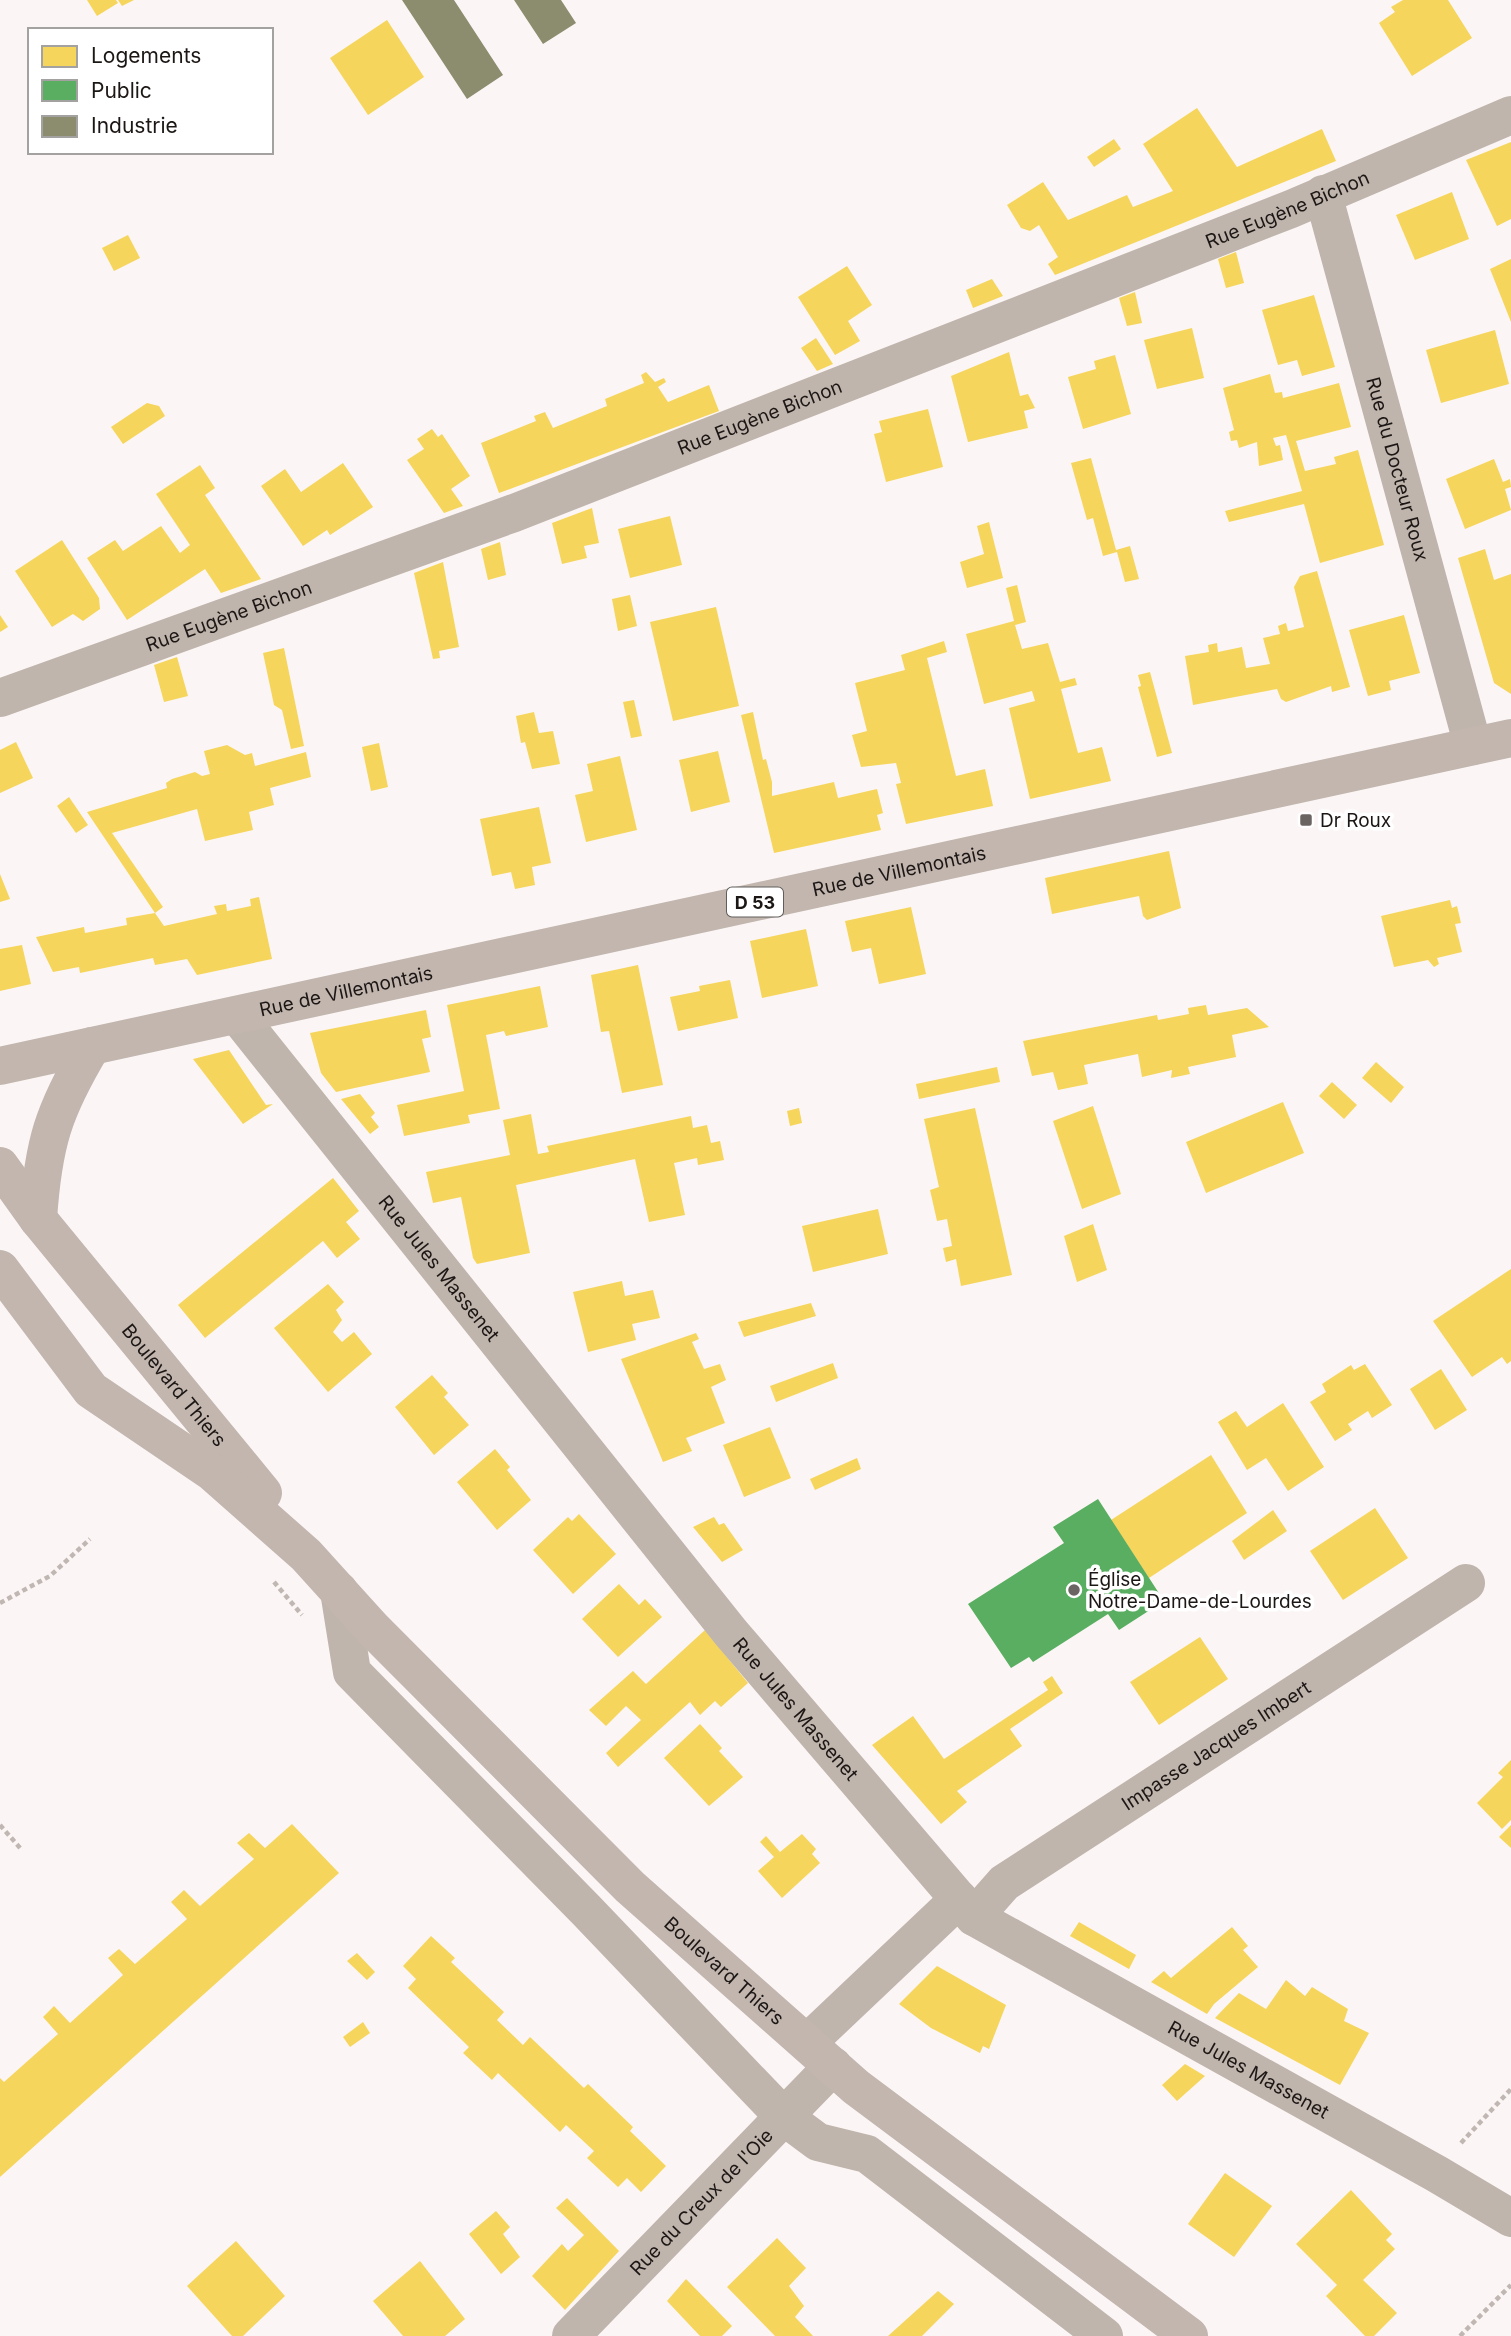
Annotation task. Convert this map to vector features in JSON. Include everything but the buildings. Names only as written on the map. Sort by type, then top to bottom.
[{"type":"main road","name":"Rue de Villemontais","points":[[0,1066],[1511,738]]},
{"type":"main road","points":[[38,1219],[41,1176],[50,1132],[63,1094],[92,1046]]},
{"type":"main road","name":"Boulevard Thiers","points":[[0,1167],[38,1219],[253,1477],[306,1555]]},
{"type":"main road","name":"Boulevard Thiers","points":[[0,1269],[91,1390],[212,1472],[306,1555],[373,1629],[630,1887],[856,2087],[1189,2336]]},
{"type":"street","name":"Rue Eugène Bichon","points":[[0,698],[514,513],[1324,194],[1511,115]]},
{"type":"street","name":"Rue du Docteur Roux","points":[[1324,194],[1473,746]]},
{"type":"street","name":"Rue Jules Massenet","points":[[237,1015],[731,1633],[966,1908],[1511,2218]]},
{"type":"street","name":"Impasse Jacques Imbert","points":[[820,2054],[966,1908],[1466,1583]]},
{"type":"street","points":[[339,1591],[352,1672],[586,1910],[783,2116],[818,2142],[867,2154],[1104,2336]]},
{"type":"street","name":"Rue du Creux de l'Oie","points":[[571,2336],[783,2116],[820,2054]]},
{"type":"path","points":[[0,1604],[51,1576],[90,1539]]},
{"type":"path","points":[[0,1825],[21,1849]]},
{"type":"path","points":[[1437,2174],[1478,2121],[1511,2089]]},
{"type":"path","points":[[1460,2336],[1511,2285]]},
{"type":"place","name":"Dr Roux","points":[[1306,820]]},
{"type":"place","name":"Église Notre-Dame-de-Lourdes","points":[[1074,1590]]}]
